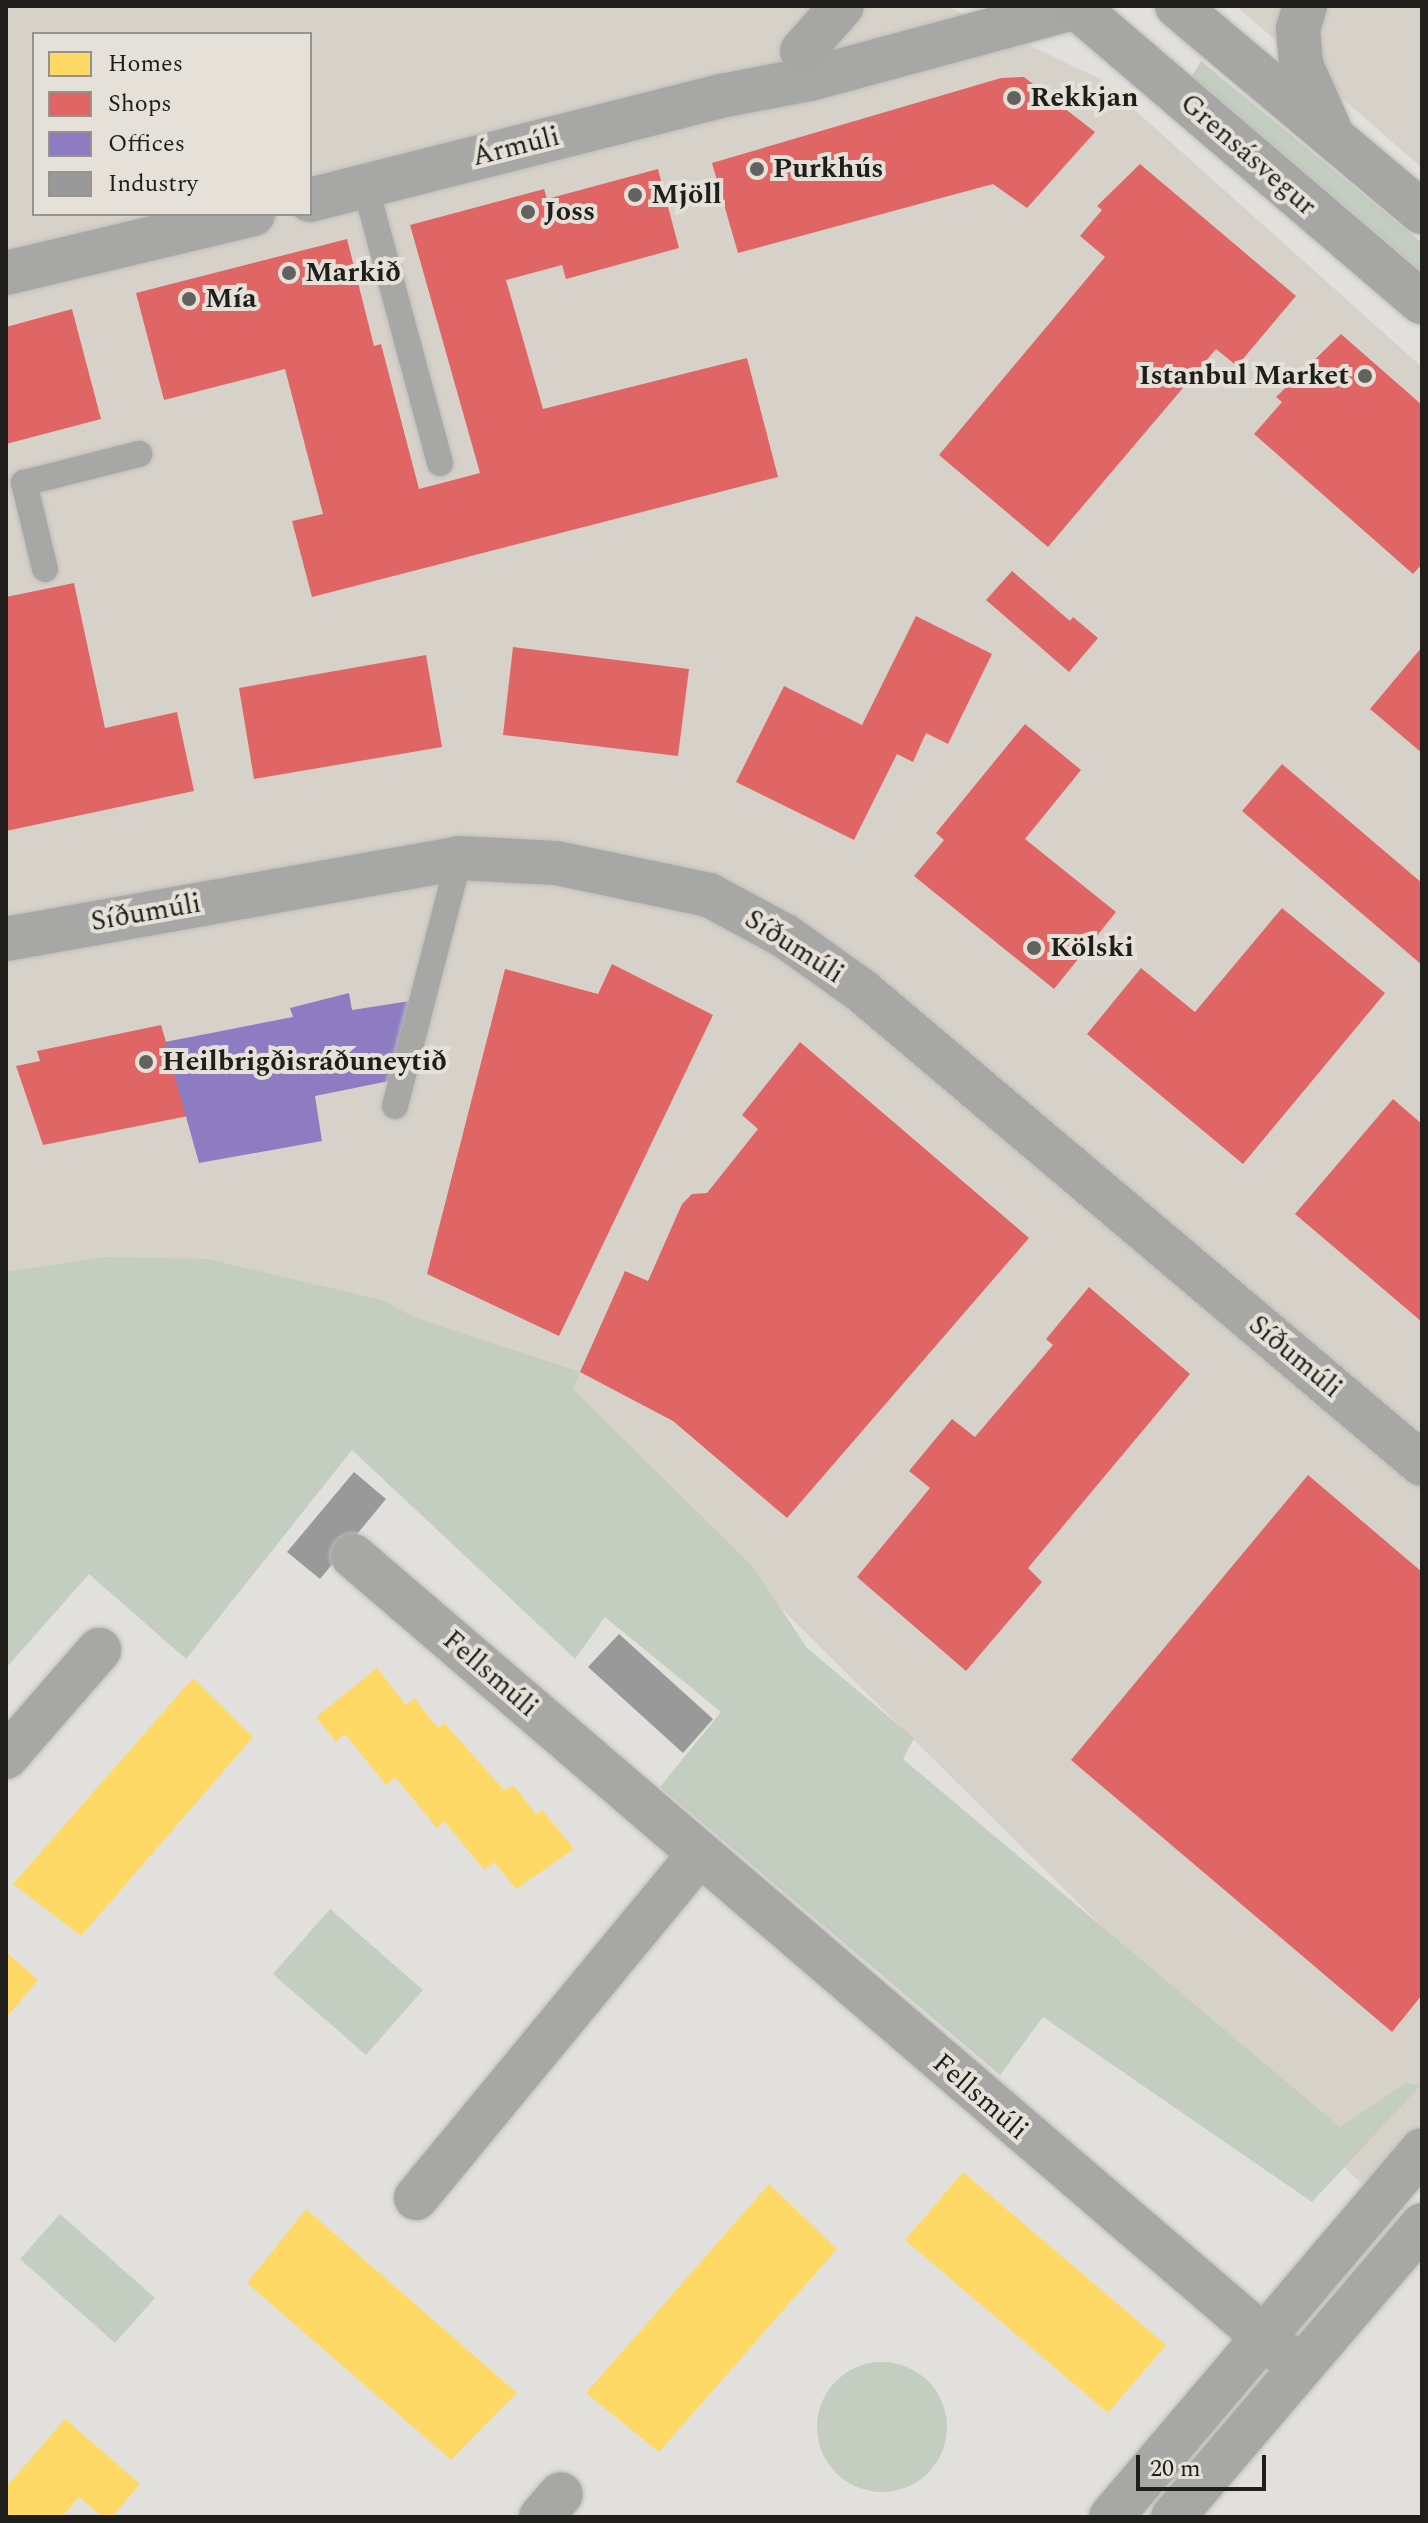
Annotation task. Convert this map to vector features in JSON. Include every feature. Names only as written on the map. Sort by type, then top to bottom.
[{"type":"main road","points":[[802,51],[842,6]]},
{"type":"main road","name":"Grensásvegur","points":[[1078,6],[1422,302]]},
{"type":"main road","points":[[1177,6],[1422,212]]},
{"type":"main road","points":[[1305,6],[1298,29],[1301,65],[1333,138]]},
{"type":"street","name":"Ármúli","points":[[721,96],[802,51],[971,6]]},
{"type":"street","name":"Ármúli","points":[[312,199],[721,96],[810,79],[1078,6]]},
{"type":"street","points":[[6,273],[245,216]]},
{"type":"street","name":"Síðumúli","points":[[6,939],[459,858],[521,858],[636,876],[709,895],[785,936],[862,991],[1422,1464]]},
{"type":"street","name":"Fellsmúli","points":[[353,1556],[1300,2368]]},
{"type":"street","points":[[6,1757],[99,1650]]},
{"type":"street","points":[[416,2198],[699,1855]]},
{"type":"street","points":[[1111,2517],[1422,2150]]},
{"type":"street","points":[[1173,2517],[1422,2225]]},
{"type":"lane","points":[[365,185],[440,463]]},
{"type":"lane","points":[[45,569],[24,483],[139,454]]},
{"type":"lane","points":[[395,1106],[459,858]]},
{"type":"shaded area","points":[[6,6],[947,6],[1100,79],[1422,367],[1422,2182],[1394,2216],[568,1397],[6,1327]]},
{"type":"shaded area","points":[[1236,6],[1422,6],[1422,168]]},
{"type":"shaded area","points":[[1201,61],[1422,243],[1422,272],[1192,76]]},
{"type":"shaded area","points":[[104,1257],[208,1259],[381,1300],[416,1318],[580,1372],[573,1389],[754,1568],[807,1648],[914,1738],[903,1759],[1340,2127],[1406,2083],[1420,2086],[1312,2202],[1043,2017],[1000,2075],[660,1787],[721,1712],[605,1617],[575,1659],[352,1450],[186,1659],[89,1574],[6,1668],[6,1272]]},
{"type":"shaded area","points":[[330,1909],[423,1990],[366,2055],[273,1974]]},
{"type":"shaded area","points":[[60,2214],[155,2298],[115,2343],[20,2259]]},
{"type":"shaded area","points":[[882,2362],[907,2367],[928,2381],[942,2402],[947,2427],[942,2452],[928,2473],[907,2487],[882,2492],[857,2487],[836,2473],[822,2452],[817,2427],[822,2402],[836,2381],[857,2367]]},
{"type":"building: Homes","points":[[377,1668],[406,1705],[414,1698],[438,1728],[444,1723],[505,1791],[513,1785],[536,1814],[542,1810],[574,1849],[516,1889],[494,1862],[484,1870],[444,1821],[437,1828],[395,1777],[386,1785],[345,1734],[336,1742],[316,1717]]},
{"type":"building: Homes","points":[[193,1678],[253,1737],[81,1936],[13,1884]]},
{"type":"building: Homes","points":[[6,1952],[38,1980],[6,2018]]},
{"type":"building: Homes","points":[[963,2172],[1166,2345],[1108,2413],[905,2240]]},
{"type":"building: Homes","points":[[769,2184],[837,2249],[659,2452],[586,2393]]},
{"type":"building: Homes","points":[[306,2209],[517,2393],[451,2460],[247,2283]]},
{"type":"building: Homes","points":[[65,2419],[140,2484],[112,2517],[102,2517],[79,2497],[62,2517],[6,2517],[6,2487]]},
{"type":"building: Shops","points":[[1024,77],[1095,132],[1027,208],[993,184],[738,253],[712,163],[1001,78]]},
{"type":"building: Shops","points":[[1140,164],[1296,296],[1237,366],[1216,349],[1048,547],[939,455],[1105,257],[1080,236],[1102,210],[1097,206]]},
{"type":"building: Shops","points":[[658,169],[679,248],[566,279],[562,265],[506,280],[543,409],[747,358],[778,477],[312,597],[292,521],[323,514],[285,369],[164,400],[136,293],[347,239],[374,346],[381,344],[419,489],[480,473],[410,225],[544,189],[547,199]]},
{"type":"building: Shops","points":[[72,309],[101,419],[6,444],[6,327]]},
{"type":"building: Shops","points":[[1341,334],[1422,405],[1422,564],[1413,574],[1254,434],[1282,402],[1276,397]]},
{"type":"building: Shops","points":[[1012,571],[1070,621],[1073,617],[1098,638],[1069,672],[986,600]]},
{"type":"building: Shops","points":[[74,583],[105,728],[177,712],[194,791],[6,831],[6,597]]},
{"type":"building: Shops","points":[[916,616],[992,654],[948,744],[926,733],[913,762],[897,754],[854,840],[736,782],[784,686],[862,725]]},
{"type":"building: Shops","points":[[513,647],[689,669],[678,756],[503,735]]},
{"type":"building: Shops","points":[[1422,647],[1422,753],[1370,709]]},
{"type":"building: Shops","points":[[426,655],[442,747],[254,779],[239,688]]},
{"type":"building: Shops","points":[[1025,724],[1081,770],[1025,839],[1116,912],[1054,989],[914,876],[944,840],[936,833]]},
{"type":"building: Shops","points":[[1282,764],[1422,883],[1422,965],[1242,811]]},
{"type":"building: Shops","points":[[1282,908],[1385,993],[1243,1164],[1087,1034],[1141,968],[1195,1012]]},
{"type":"building: Shops","points":[[612,964],[713,1015],[559,1336],[427,1274],[505,969],[598,994]]},
{"type":"building: Shops","points":[[161,1025],[188,1116],[43,1145],[16,1066],[40,1061],[37,1051]]},
{"type":"building: Shops","points":[[800,1042],[1029,1238],[787,1518],[673,1421],[580,1372],[625,1271],[648,1281],[682,1204],[692,1194],[707,1193],[758,1129],[742,1115]]},
{"type":"building: Shops","points":[[1393,1099],[1422,1124],[1422,1322],[1295,1214]]},
{"type":"building: Shops","points":[[1089,1287],[1190,1374],[1028,1568],[1042,1582],[966,1671],[857,1577],[930,1488],[909,1471],[952,1419],[975,1437],[1053,1345],[1046,1339]]},
{"type":"building: Shops","points":[[1308,1475],[1422,1572],[1422,1995],[1392,2032],[1071,1760]]},
{"type":"building: Offices","points":[[349,993],[352,1010],[410,1001],[389,1081],[315,1096],[322,1141],[199,1163],[165,1042],[293,1017],[290,1008]]},
{"type":"building: Industry","points":[[354,1472],[386,1499],[320,1579],[287,1552]]},
{"type":"building: Industry","points":[[619,1634],[713,1719],[683,1753],[588,1667]]},
{"type":"place","name":"Rekkjan","points":[[1014,98]]},
{"type":"place","name":"Purkhús","points":[[757,169]]},
{"type":"place","name":"Mjöll","points":[[635,195]]},
{"type":"place","name":"Joss","points":[[528,212]]},
{"type":"place","name":"Markið","points":[[289,273]]},
{"type":"place","name":"Mía","points":[[189,299]]},
{"type":"place","name":"Istanbul Market","points":[[1365,376]]},
{"type":"place","name":"Kölski","points":[[1034,948]]},
{"type":"place","name":"Heilbrigðisráðuneytið","points":[[146,1062]]}]
